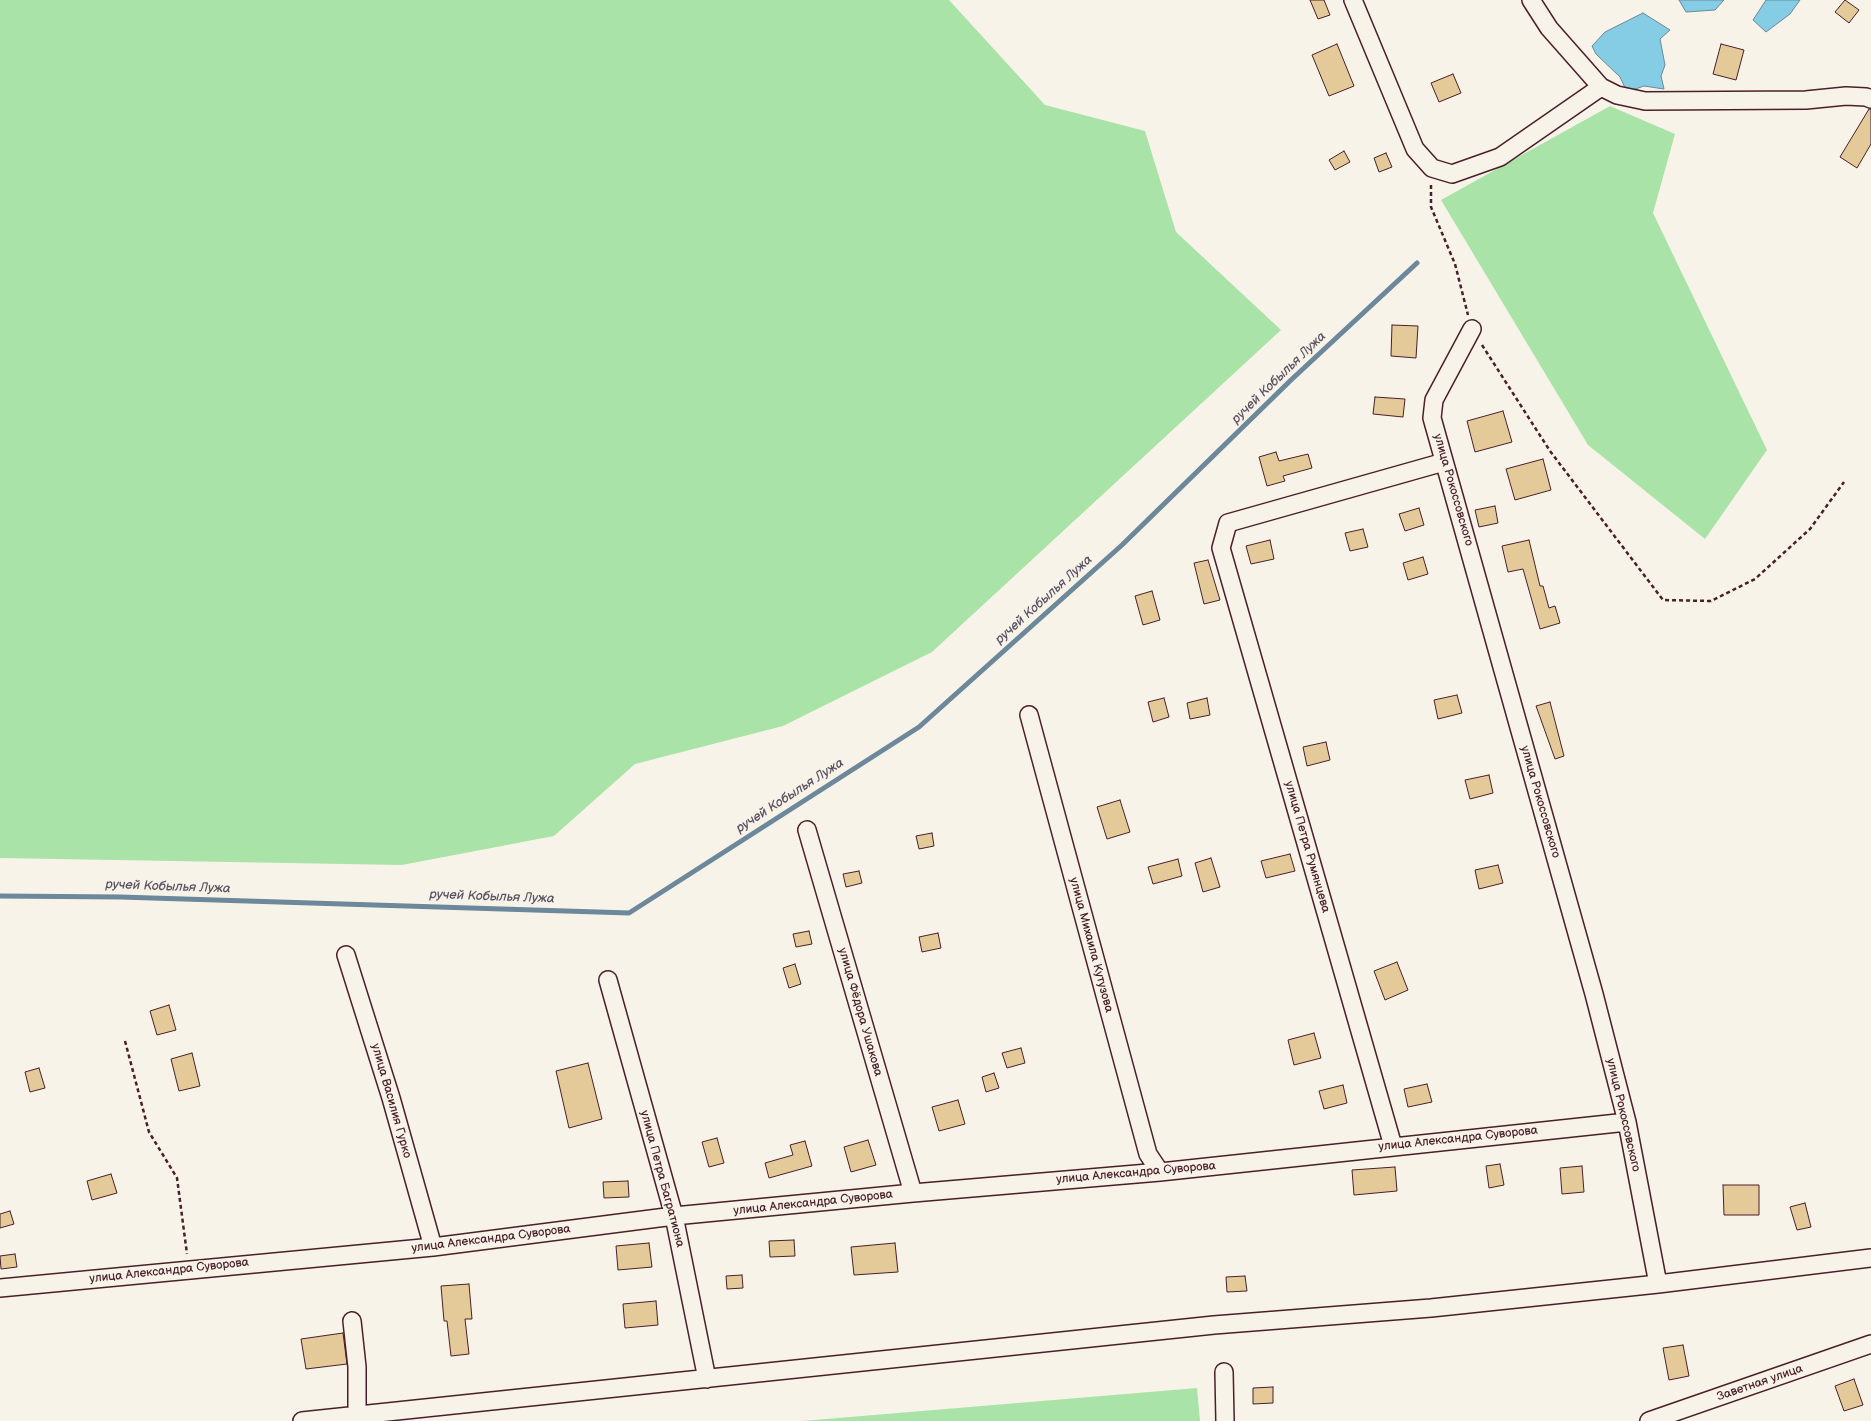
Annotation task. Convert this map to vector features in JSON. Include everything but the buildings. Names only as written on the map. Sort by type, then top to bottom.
[{"type":"street","points":[[1353,0],[1415,149],[1432,168],[1452,174],[1500,157],[1601,87]]},
{"type":"street","points":[[1530,0],[1549,28],[1601,87],[1617,95],[1645,101],[1806,100],[1846,96],[1866,97],[1871,99]]},
{"type":"street","name":"улица Рокоссовского","points":[[1472,329],[1434,400],[1432,418],[1594,994],[1627,1122],[1658,1284]]},
{"type":"street","name":"улица Петра Румянцева","points":[[1393,1146],[1221,548],[1228,523],[1444,462]]},
{"type":"street","name":"улица Михаила Кутузова","points":[[1029,715],[1148,1154],[1160,1172]]},
{"type":"street","name":"улица Фёдора Ушакова","points":[[807,830],[913,1193]]},
{"type":"street","name":"улица Василия Гурко","points":[[346,955],[391,1098],[433,1247]]},
{"type":"street","name":"улица Петра Багратиона","points":[[608,980],[674,1216],[707,1379]]},
{"type":"street","name":"улица Александра Суворова","points":[[0,1288],[433,1247],[674,1216],[913,1193],[1160,1172],[1627,1122]]},
{"type":"street","points":[[302,1421],[357,1414],[707,1379],[1214,1325],[1432,1308],[1658,1284],[1871,1258]]},
{"type":"street","points":[[352,1321],[357,1367],[357,1414]]},
{"type":"street","name":"Заветная улица","points":[[1649,1421],[1871,1344]]},
{"type":"street","points":[[1224,1372],[1225,1421]]},
{"type":"path","points":[[1432,168],[1431,207],[1455,264],[1472,329],[1550,452],[1663,600],[1711,601],[1755,579],[1810,530],[1844,482]]},
{"type":"path","points":[[125,1041],[149,1132],[177,1178],[189,1269]]},
{"type":"green space","points":[[0,0],[949,0],[1045,105],[1145,131],[1176,232],[1281,330],[932,652],[783,726],[635,764],[554,836],[402,865],[0,858]]},
{"type":"green space","points":[[1610,106],[1675,134],[1653,213],[1767,450],[1705,539],[1588,445],[1441,200]]},
{"type":"green space","points":[[1197,1388],[1200,1421],[802,1421]]},
{"type":"water","points":[[1679,0],[1724,0],[1715,10],[1686,12]]},
{"type":"water","points":[[1766,0],[1800,0],[1790,14],[1766,32],[1753,20]]},
{"type":"water","points":[[1643,13],[1670,30],[1660,39],[1665,65],[1661,76],[1664,89],[1644,86],[1627,92],[1620,77],[1596,54],[1592,46],[1605,32]]},
{"type":"waterway","name":"ручей Кобылья Лужа","points":[[0,896],[120,897],[629,913],[919,727],[1122,545],[1291,380],[1417,263]]}]
